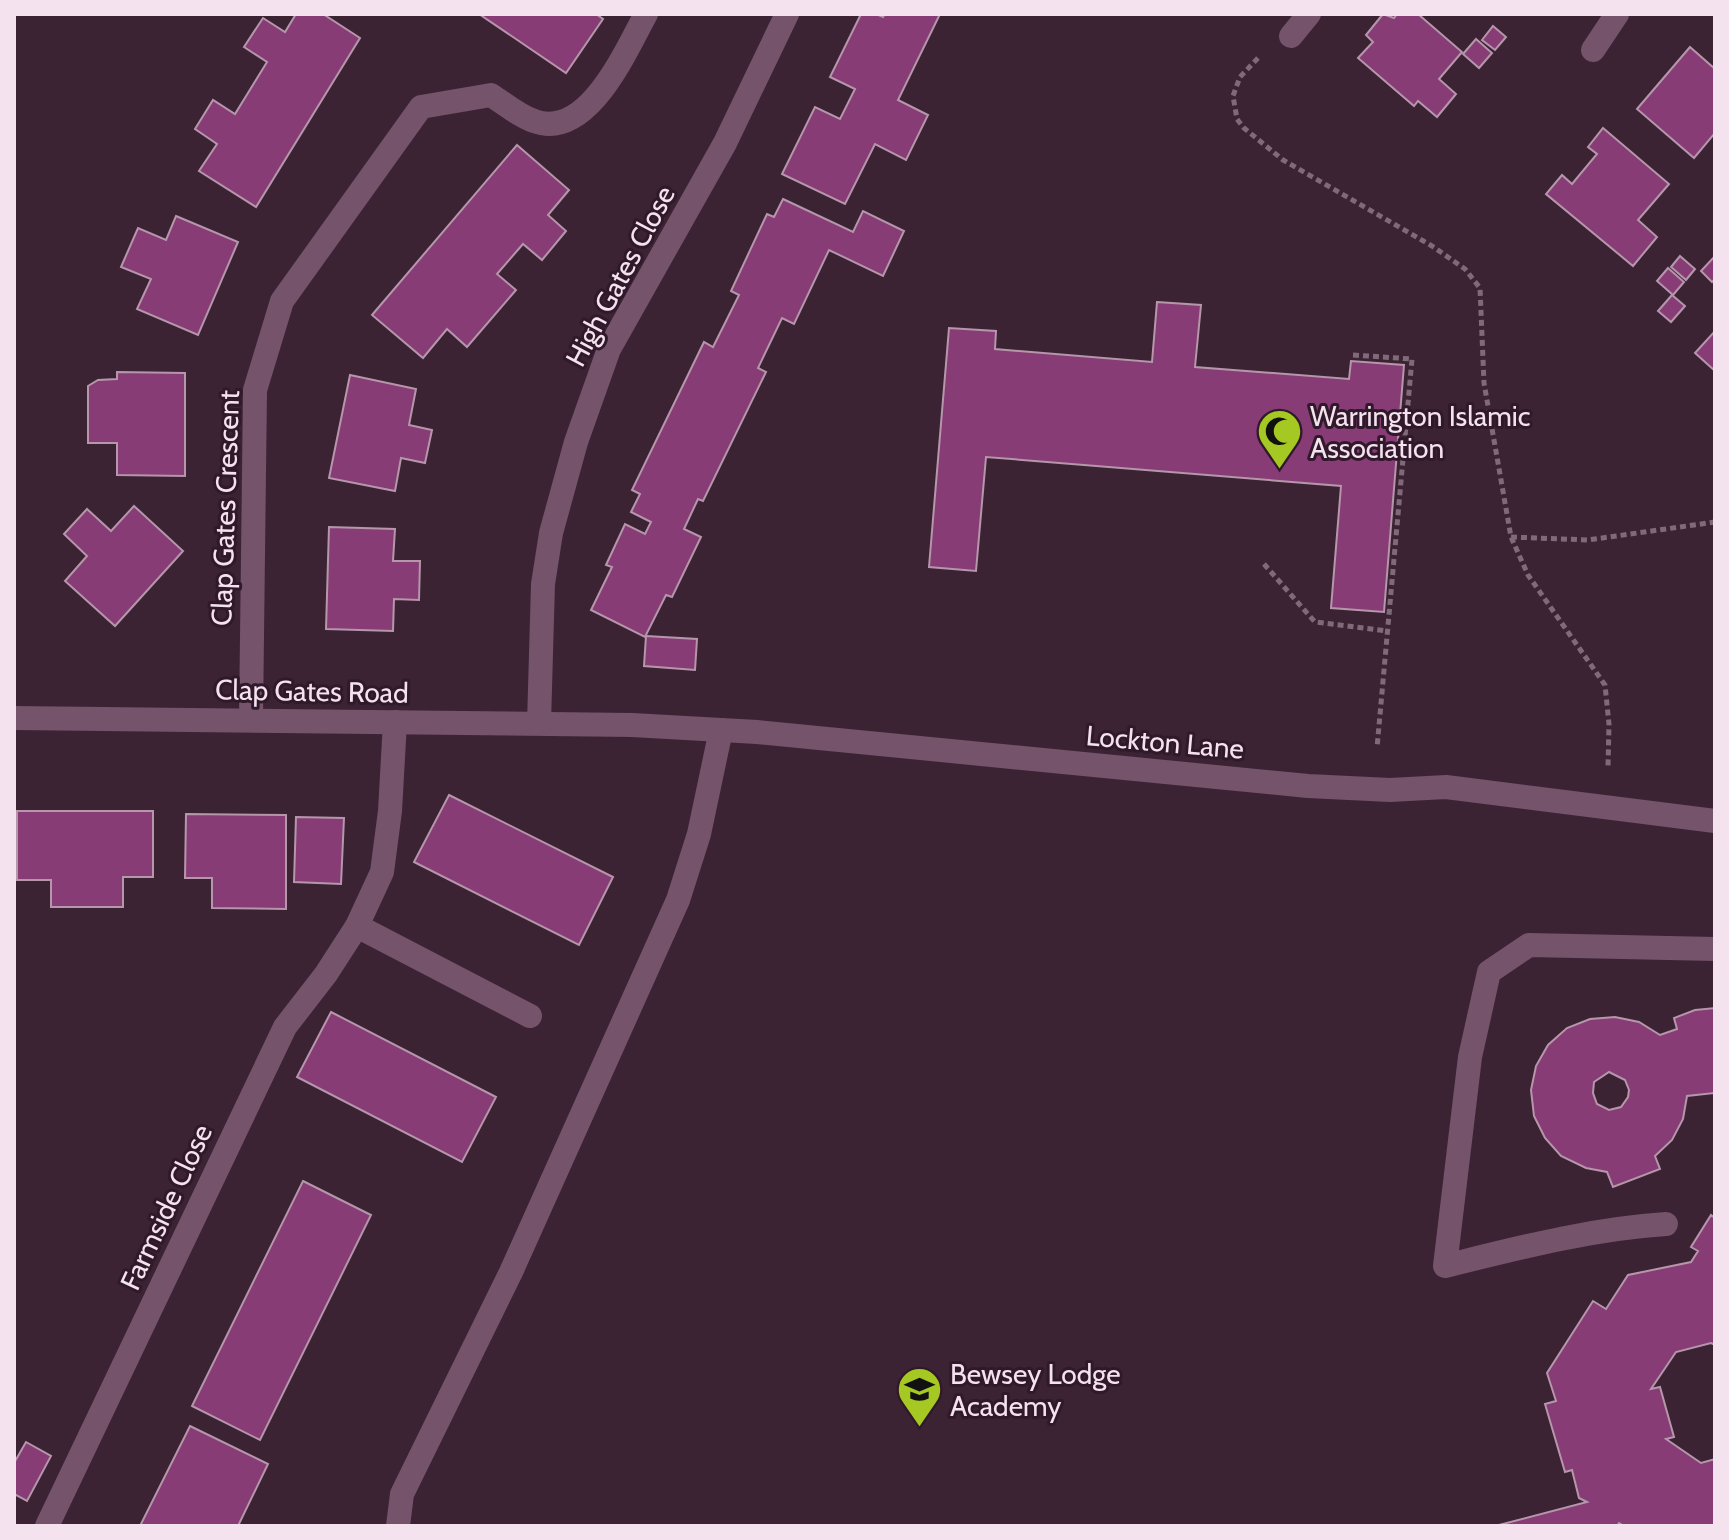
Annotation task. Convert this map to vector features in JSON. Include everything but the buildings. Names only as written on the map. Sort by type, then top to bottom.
[{"type":"street","name":"Clap Gates Crescent","points":[[251,719],[255,390],[282,301],[421,107],[491,95],[535,122],[557,123],[570,118],[582,112],[602,91],[646,14]]},
{"type":"street","name":"High Gates Close","points":[[539,723],[543,584],[551,533],[576,442],[609,349],[725,143],[787,14]]},
{"type":"street","points":[[1291,36],[1309,14]]},
{"type":"street","points":[[1593,50],[1617,14]]},
{"type":"street","name":"Clap Gates Road","points":[[14,718],[608,724]]},
{"type":"street","name":"Farmside Close","points":[[47,1526],[285,1027],[326,974],[357,926],[382,872],[390,811],[395,722]]},
{"type":"street","name":"Lockton Lane","points":[[608,724],[721,730],[1308,786],[1374,789],[1446,787],[1715,821]]},
{"type":"street","points":[[398,1526],[402,1494],[511,1272],[678,900],[699,834],[721,730]]},
{"type":"street","points":[[357,926],[530,1016]]},
{"type":"street","points":[[1666,1224],[1618,1227],[1569,1236],[1445,1266],[1470,1057],[1489,972],[1529,945],[1715,949]]},
{"type":"path","points":[[1291,36],[1270,45],[1240,77],[1233,96],[1237,119],[1258,141],[1283,160],[1432,246],[1465,269],[1476,282],[1481,297],[1484,383],[1511,537],[1528,575],[1605,685],[1609,724],[1607,809]]},
{"type":"path","points":[[1353,355],[1412,359],[1374,789]]},
{"type":"path","points":[[1511,537],[1588,540],[1715,522]]},
{"type":"path","points":[[1264,564],[1315,622],[1387,631]]},
{"type":"place","name":"Warrington Islamic Association","points":[[1279,471]]},
{"type":"place","name":"Bewsey Lodge Academy","points":[[919,1429]]}]
